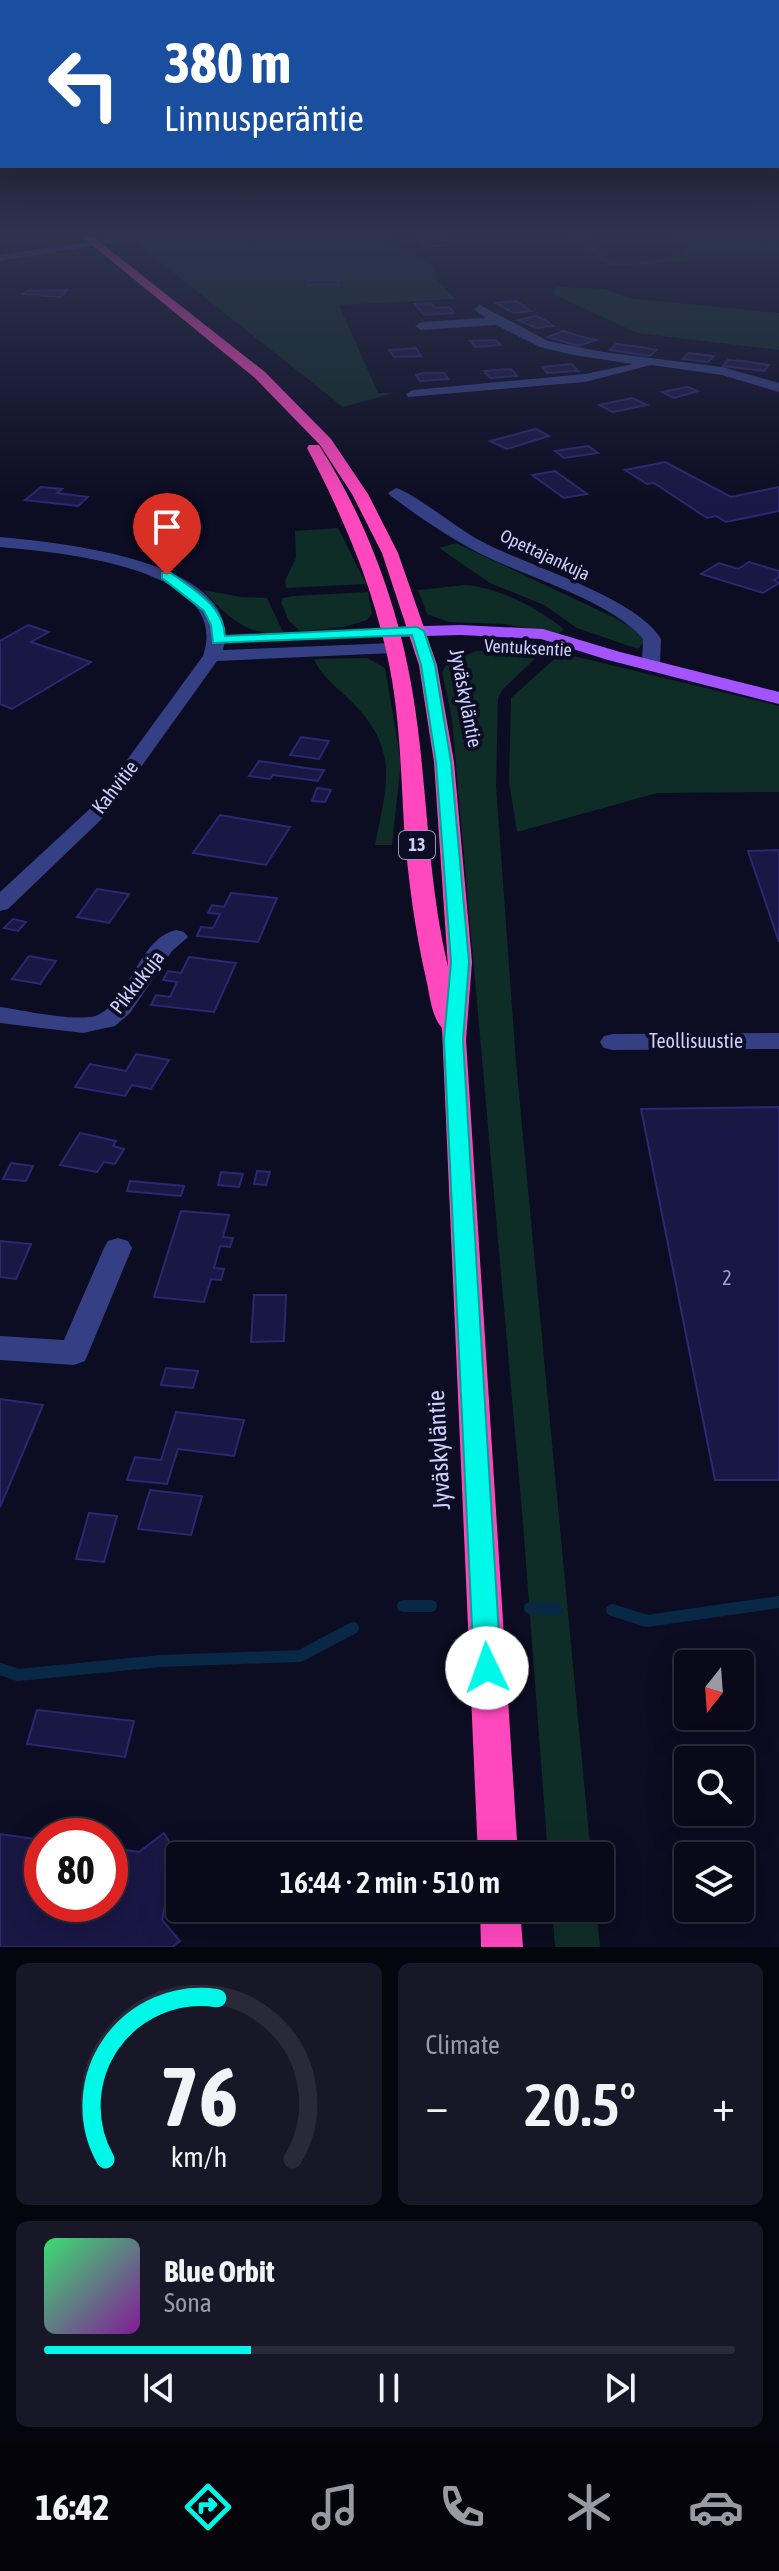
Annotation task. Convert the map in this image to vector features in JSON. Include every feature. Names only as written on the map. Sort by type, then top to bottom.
[{"type":"highway","name":"Jyväskyläntie","points":[[200,327],[260,375],[326,442],[360,494],[390,553],[420,639],[444,762],[460,962],[453,1040],[497,1842]]},
{"type":"highway","name":"Jyväskyläntie","points":[[289,406],[326,469],[361,544],[392,640],[413,763],[417,850],[433,962],[453,1040]]},
{"type":"highway","points":[[501,1922],[502,1947]]},
{"type":"main road","name":"Ventuksentie","points":[[392,640],[532,645],[614,656],[779,698]]},
{"type":"street","points":[[509,327],[555,347],[746,377],[779,388]]},
{"type":"street","points":[[413,394],[585,378],[655,362]]},
{"type":"street","name":"Opettajankuja","points":[[396,493],[481,548],[631,618],[650,635],[654,644],[651,665]]},
{"type":"street","points":[[0,542],[75,550],[144,565],[167,575],[210,609],[218,625],[215,648],[392,640]]},
{"type":"street","name":"Kahvitie","points":[[0,904],[101,809],[215,648]]},
{"type":"street","name":"Pikkukuja","points":[[0,1015],[83,1025],[106,1021],[121,1008],[164,946],[176,937]]},
{"type":"street","name":"Teollisuustie","points":[[613,1042],[779,1041]]},
{"type":"street","points":[[0,1348],[74,1353],[118,1248]]},
{"type":"green space","points":[[242,327],[349,327],[378,393],[394,393],[343,407]]},
{"type":"green space","points":[[624,327],[779,327],[779,350],[637,333]]},
{"type":"green space","points":[[338,528],[366,584],[286,588],[285,581],[296,558],[295,531]]},
{"type":"green space","points":[[456,543],[615,618],[639,632],[645,640],[638,649],[577,628],[544,605],[490,583],[439,548]]},
{"type":"green space","points":[[466,585],[492,590],[518,600],[564,629],[558,634],[504,624],[449,622],[427,614],[418,590]]},
{"type":"green space","points":[[203,590],[267,598],[283,632],[270,633],[248,628],[228,615]]},
{"type":"green space","points":[[368,592],[372,614],[367,620],[344,627],[300,631],[289,621],[281,602],[283,598],[293,596]]},
{"type":"green space","points":[[477,651],[542,652],[503,689],[498,698],[496,786],[516,1062],[590,1842],[547,1842],[523,1523],[452,719],[442,672],[448,662]]},
{"type":"green space","points":[[561,653],[779,706],[779,792],[657,793],[517,832],[509,781],[511,698]]},
{"type":"green space","points":[[367,658],[385,668],[401,762],[392,845],[375,845],[386,786],[386,768],[377,736],[367,719],[325,676],[314,659]]},
{"type":"green space","points":[[553,1922],[597,1922],[600,1947],[555,1947]]},
{"type":"building","points":[[563,331],[596,340],[578,346],[548,337]]},
{"type":"building","points":[[496,340],[501,345],[475,347],[470,341]]},
{"type":"building","points":[[616,344],[656,350],[650,356],[610,350]]},
{"type":"building","points":[[416,348],[421,356],[394,357],[389,350]]},
{"type":"building","points":[[688,353],[714,356],[708,362],[683,359]]},
{"type":"building","points":[[728,360],[769,365],[764,371],[723,366]]},
{"type":"building","points":[[572,364],[578,371],[547,373],[542,367]]},
{"type":"building","points":[[511,369],[517,376],[490,378],[484,371]]},
{"type":"building","points":[[444,373],[448,379],[420,381],[416,375]]},
{"type":"building","points":[[688,387],[698,391],[674,398],[662,392]]},
{"type":"building","points":[[632,398],[647,405],[613,412],[599,405]]},
{"type":"building","points":[[536,429],[549,436],[507,449],[490,441]]},
{"type":"building","points":[[588,446],[598,453],[564,458],[555,451]]},
{"type":"building","points":[[665,462],[731,497],[779,487],[779,511],[726,522],[716,516],[707,518],[654,483],[647,484],[625,470]]},
{"type":"building","points":[[555,471],[587,494],[564,498],[532,475]]},
{"type":"building","points":[[41,487],[62,489],[57,493],[88,497],[78,506],[25,500]]},
{"type":"building","points":[[749,562],[779,571],[779,577],[774,580],[779,583],[763,593],[701,574],[719,563],[738,569]]},
{"type":"building","points":[[28,625],[49,632],[31,642],[91,662],[12,709],[0,704],[0,641]]},
{"type":"building","points":[[301,737],[329,741],[319,759],[290,755]]},
{"type":"building","points":[[259,761],[324,770],[318,781],[273,775],[270,779],[249,776]]},
{"type":"building","points":[[317,788],[331,790],[325,802],[312,801]]},
{"type":"building","points":[[220,815],[290,827],[266,865],[193,853]]},
{"type":"building","points":[[779,850],[779,942],[748,851]]},
{"type":"building","points":[[97,889],[129,894],[109,923],[77,917]]},
{"type":"building","points":[[231,893],[277,898],[258,942],[197,936],[201,927],[213,928],[220,914],[208,913],[212,905],[224,907]]},
{"type":"building","points":[[13,919],[26,922],[18,931],[4,928]]},
{"type":"building","points":[[29,956],[56,961],[40,984],[12,979]]},
{"type":"building","points":[[189,957],[236,963],[214,1012],[151,1005],[156,995],[170,997],[177,982],[163,980],[168,971],[181,973]]},
{"type":"building","points":[[136,1054],[169,1060],[151,1089],[132,1085],[125,1096],[75,1087],[90,1064],[126,1071]]},
{"type":"building","points":[[779,1107],[779,1480],[715,1480],[641,1109]]},
{"type":"building","points":[[80,1133],[116,1141],[113,1146],[124,1149],[115,1164],[104,1162],[97,1172],[60,1165]]},
{"type":"building","points":[[11,1163],[33,1166],[26,1181],[3,1179]]},
{"type":"building","points":[[257,1171],[270,1172],[266,1185],[254,1184]]},
{"type":"building","points":[[221,1172],[243,1174],[239,1187],[218,1185]]},
{"type":"building","points":[[130,1181],[184,1186],[181,1196],[127,1191]]},
{"type":"building","points":[[181,1211],[229,1215],[223,1237],[233,1238],[230,1247],[220,1246],[214,1268],[224,1269],[221,1280],[211,1279],[204,1302],[154,1297]]},
{"type":"building","points":[[0,1241],[31,1244],[16,1279],[0,1277]]},
{"type":"building","points":[[254,1295],[286,1295],[284,1341],[251,1342]]},
{"type":"building","points":[[166,1368],[198,1371],[193,1388],[161,1385]]},
{"type":"building","points":[[0,1399],[43,1405],[0,1507]]},
{"type":"building","points":[[176,1412],[244,1420],[234,1456],[178,1449],[167,1484],[127,1480],[135,1457],[161,1460]]},
{"type":"building","points":[[150,1490],[202,1496],[191,1535],[138,1529]]},
{"type":"building","points":[[89,1513],[117,1516],[104,1562],[76,1559]]},
{"type":"building","points":[[37,1710],[134,1721],[125,1757],[27,1744]]},
{"type":"building","points":[[164,1833],[169,1842],[166,1842],[166,1901],[162,1920],[180,1941],[172,1947],[0,1947],[0,1834],[24,1837],[24,1922],[128,1922],[128,1850],[139,1852]]},
{"type":"waterway","points":[[612,1610],[647,1621],[779,1602]]},
{"type":"waterway","points":[[403,1606],[431,1606]]},
{"type":"waterway","points":[[530,1608],[557,1609]]},
{"type":"waterway","points":[[0,1669],[18,1675],[160,1661],[300,1656],[353,1628]]},
{"type":"route","points":[[167,575],[210,609],[218,625],[218,641],[417,631],[428,665],[444,762],[460,962],[453,1040],[487,1668]]}]
